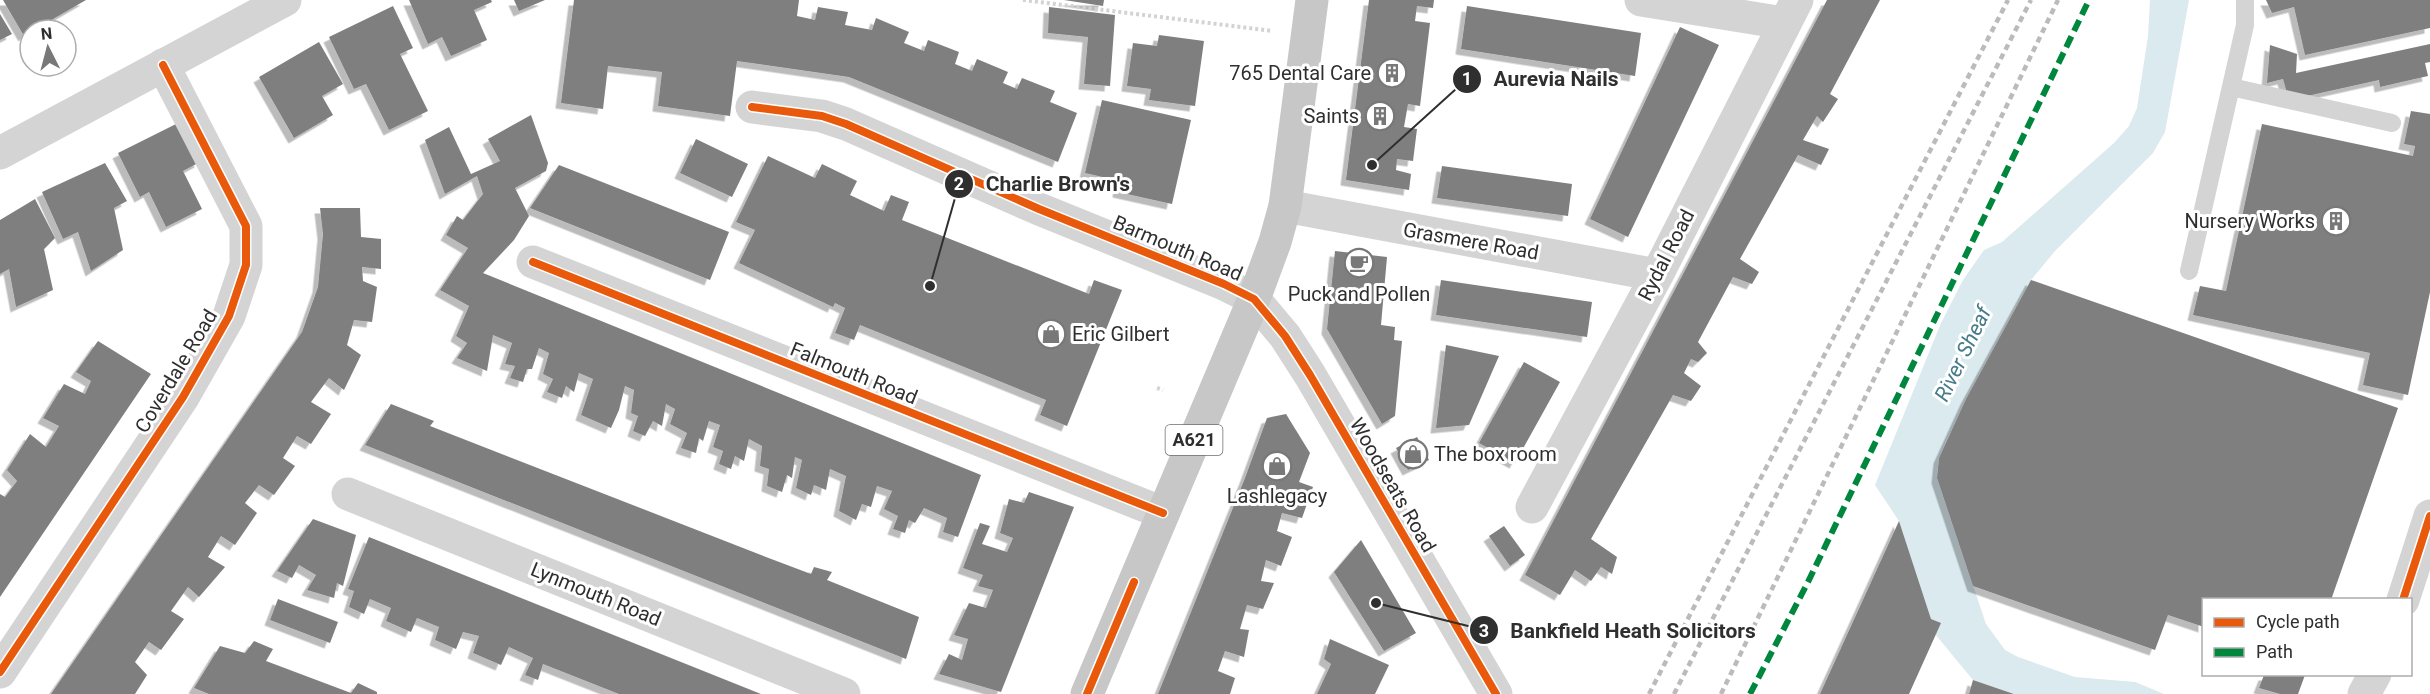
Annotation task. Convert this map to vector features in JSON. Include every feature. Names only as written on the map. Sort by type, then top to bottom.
[{"type":"main road","name":"A621","points":[[1087,694],[1254,299],[1275,242],[1285,206],[1312,0]]},
{"type":"street","points":[[0,153],[285,0]]},
{"type":"street","points":[[1641,0],[1790,11]]},
{"type":"street","name":"Rydal Road","points":[[1532,507],[1657,275],[1790,11]]},
{"type":"street","name":"Coverdale Road","points":[[0,672],[183,397],[229,316],[246,265],[246,226],[163,65]]},
{"type":"street","name":"Barmouth Road","points":[[752,107],[822,116],[846,124],[1050,213],[1224,284],[1254,299]]},
{"type":"street","name":"Grasmere Road","points":[[1285,206],[1657,275]]},
{"type":"street","name":"Falmouth Road","points":[[533,262],[1163,513]]},
{"type":"street","name":"Woodseats Road","points":[[1254,299],[1285,336],[1310,375],[1496,694]]},
{"type":"street","name":"Lynmouth Road","points":[[348,494],[844,694]]},
{"type":"street","points":[[2404,598],[2430,516]]},
{"type":"street","points":[[2364,694],[2374,676]]},
{"type":"lane","points":[[2189,271],[2245,25],[2245,0]]},
{"type":"lane","points":[[2231,87],[2392,123]]},
{"type":"path","points":[[1023,0],[1307,36]]},
{"type":"path","points":[[1157,388],[1163,390]]},
{"type":"water","name":"River Sheaf","points":[[2150,0],[2189,0],[2165,132],[2153,153],[2055,251],[2031,280],[1966,399],[1939,458],[1937,478],[1986,624],[2005,650],[2018,657],[2075,677],[2135,682],[2164,694],[2015,694],[1973,680],[1935,634],[1940,623],[1931,619],[1899,521],[1875,485],[1941,323],[1963,280],[1984,250],[2002,242],[2114,143],[2129,126],[2137,108],[2148,36]]},
{"type":"building","points":[[3,0],[86,0],[55,18],[18,18],[18,26]]},
{"type":"building","points":[[409,0],[491,0],[492,2],[474,10],[487,40],[451,56],[442,37],[428,44]]},
{"type":"building","points":[[514,0],[545,0],[519,11]]},
{"type":"building","points":[[574,0],[799,0],[797,16],[815,20],[818,7],[848,12],[845,25],[872,30],[876,18],[909,32],[904,43],[924,51],[928,40],[959,52],[955,64],[972,71],[977,59],[1008,72],[1003,83],[1017,89],[1022,78],[1055,91],[1050,102],[1077,113],[1058,162],[849,77],[737,61],[730,116],[658,106],[662,72],[608,66],[603,109],[561,103]]},
{"type":"building","points":[[1064,0],[1104,0],[1103,6]]},
{"type":"building","points":[[1369,0],[1434,0],[1433,8],[1417,6],[1415,21],[1430,23],[1420,106],[1408,104],[1404,127],[1417,129],[1413,161],[1397,159],[1396,170],[1411,174],[1409,190],[1346,180]]},
{"type":"building","points":[[1827,0],[1880,0],[1830,94],[1838,99],[1823,122],[1817,116],[1803,140],[1829,149],[1821,165],[1798,155],[1740,259],[1759,272],[1752,284],[1733,277],[1698,342],[1707,353],[1698,362],[1691,359],[1684,373],[1701,386],[1691,401],[1673,395],[1591,539],[1617,557],[1612,574],[1601,567],[1591,581],[1575,570],[1560,595],[1525,575]]},
{"type":"building","points":[[2266,0],[2430,0],[2430,28],[2305,55],[2294,7],[2272,13]]},
{"type":"building","points":[[393,6],[413,48],[400,54],[428,111],[389,130],[366,84],[354,89],[329,37]]},
{"type":"building","points":[[1467,6],[1641,33],[1635,76],[1461,49]]},
{"type":"building","points":[[1049,7],[1115,15],[1110,86],[1084,84],[1088,37],[1048,33]]},
{"type":"building","points":[[0,14],[12,34],[0,40]]},
{"type":"building","points":[[1680,27],[1719,45],[1628,237],[1590,219]]},
{"type":"building","points":[[1159,35],[1204,41],[1195,106],[1149,100],[1151,89],[1127,86],[1133,43],[1157,46]]},
{"type":"building","points":[[319,42],[343,84],[322,96],[333,115],[294,138],[259,77]]},
{"type":"building","points":[[2430,44],[2430,62],[2425,63],[2428,76],[2380,87],[2379,80],[2289,100],[2283,79],[2267,83],[2270,45],[2297,54],[2296,73]]},
{"type":"building","points":[[1102,100],[1191,120],[1172,204],[1118,192],[1119,185],[1106,182],[1107,178],[1085,173]]},
{"type":"building","name":"Nursery Works","points":[[2411,111],[2430,114],[2430,292],[2408,395],[2363,385],[2370,353],[2193,315],[2200,286],[2226,291],[2262,124],[2413,156],[2415,146],[2404,144]]},
{"type":"building","points":[[531,115],[548,163],[546,171],[515,188],[529,216],[514,240],[483,273],[981,475],[958,537],[943,532],[947,518],[924,508],[915,523],[909,520],[905,533],[893,529],[898,516],[884,509],[892,491],[877,486],[871,507],[862,504],[856,520],[839,511],[846,476],[830,469],[826,490],[814,485],[811,495],[796,488],[802,460],[795,457],[792,478],[787,475],[782,492],[767,486],[769,469],[760,466],[762,446],[749,439],[744,461],[735,456],[731,469],[719,464],[723,451],[713,447],[720,425],[709,421],[703,441],[699,438],[696,453],[681,448],[687,433],[670,424],[675,409],[666,404],[662,426],[653,421],[645,436],[633,431],[638,416],[631,413],[634,390],[625,386],[619,410],[611,428],[581,415],[593,379],[579,373],[574,392],[566,386],[562,398],[547,392],[553,379],[543,374],[549,353],[539,348],[532,369],[527,369],[523,382],[510,378],[515,366],[505,364],[512,343],[493,335],[487,371],[457,358],[467,343],[456,336],[469,306],[440,290],[468,248],[446,235],[457,216],[463,220],[483,194],[477,176],[445,194],[425,140],[449,127],[471,174],[500,161],[488,139]]},
{"type":"building","points":[[180,122],[200,162],[183,171],[202,209],[166,227],[149,192],[140,197],[118,153]]},
{"type":"building","points":[[696,139],[748,164],[732,197],[680,173]]},
{"type":"building","points":[[768,156],[815,178],[822,164],[857,181],[850,195],[884,211],[891,195],[909,202],[902,220],[1089,294],[1094,280],[1122,290],[1067,426],[1040,415],[1046,400],[860,325],[854,340],[835,333],[845,308],[835,303],[833,307],[739,263],[755,230],[736,222]]},
{"type":"building","points":[[105,163],[127,201],[114,208],[123,250],[91,271],[78,232],[63,239],[42,192]]},
{"type":"building","points":[[559,165],[729,232],[710,280],[530,208]]},
{"type":"building","points":[[1442,166],[1572,184],[1568,216],[1437,198]]},
{"type":"building","points":[[35,199],[55,238],[44,249],[53,290],[16,307],[9,269],[0,274],[0,220]]},
{"type":"building","points":[[320,208],[360,208],[361,237],[381,239],[381,269],[362,267],[363,281],[377,287],[372,322],[354,320],[347,345],[361,355],[344,390],[329,378],[311,402],[331,414],[311,444],[297,436],[283,458],[295,466],[274,495],[259,485],[245,503],[257,513],[235,545],[221,536],[208,557],[225,567],[199,597],[188,587],[171,611],[184,619],[161,650],[149,642],[135,662],[147,675],[135,694],[51,694],[302,332],[318,287],[323,234]]},
{"type":"building","points":[[1335,251],[1387,257],[1381,325],[1395,327],[1394,340],[1402,341],[1395,416],[1382,424],[1327,329]]},
{"type":"building","points":[[1441,280],[1592,302],[1587,337],[1436,315]]},
{"type":"building","points":[[2031,280],[2398,408],[2332,598],[2202,598],[2202,626],[2168,615],[2155,650],[1973,586],[1937,478],[1939,458],[1966,399]]},
{"type":"building","points":[[98,341],[151,374],[0,597],[0,494],[5,497],[17,481],[7,470],[30,434],[46,447],[59,426],[43,418],[64,384],[85,394],[91,381],[76,372]]},
{"type":"building","points":[[1446,345],[1499,356],[1469,425],[1436,428]]},
{"type":"building","points":[[1524,362],[1560,382],[1515,463],[1479,443]]},
{"type":"building","points":[[391,404],[434,421],[430,426],[761,555],[811,574],[814,567],[832,572],[827,580],[919,617],[906,659],[365,445]]},
{"type":"building","points":[[1286,414],[1310,453],[1299,482],[1313,487],[1302,518],[1282,513],[1277,531],[1292,537],[1281,566],[1266,560],[1261,581],[1274,583],[1263,609],[1247,605],[1240,629],[1249,630],[1244,657],[1225,651],[1218,671],[1235,678],[1230,694],[1158,694],[1267,418]]},
{"type":"building","name":"The box room","points":[[1417,437],[1429,460],[1408,470],[1396,448]]},
{"type":"building","points":[[1029,492],[1074,507],[1001,692],[939,674],[949,654],[962,660],[968,639],[954,635],[969,603],[986,608],[993,590],[978,586],[983,575],[963,568],[980,523],[990,526],[982,544],[1007,552],[1013,538],[1000,533],[1009,499],[1024,503]]},
{"type":"building","points":[[313,519],[356,535],[343,586],[337,583],[334,598],[307,590],[316,575],[299,565],[292,578],[277,571]]},
{"type":"building","points":[[1899,521],[1931,619],[1941,623],[1909,694],[1820,694]]},
{"type":"building","points":[[1504,526],[1525,555],[1510,566],[1489,536]]},
{"type":"building","points":[[369,537],[761,694],[619,694],[543,664],[538,680],[525,675],[533,658],[509,647],[501,665],[473,653],[479,636],[463,632],[456,649],[435,640],[439,627],[417,618],[411,632],[386,621],[391,608],[370,599],[364,614],[349,607],[354,591],[348,589]]},
{"type":"building","points":[[1361,540],[1416,633],[1384,651],[1334,572]]},
{"type":"building","points":[[278,599],[338,622],[330,643],[270,620]]},
{"type":"building","points":[[1330,639],[1389,665],[1375,694],[1317,694],[1331,664],[1324,659]]},
{"type":"building","points":[[254,641],[273,649],[266,661],[351,693],[358,683],[377,694],[209,694],[194,688],[220,646],[245,653]]},
{"type":"building","points":[[2264,676],[2305,676],[2298,694],[2280,694],[2259,688]]},
{"type":"building","points":[[1973,680],[2014,694],[1969,694]]},
{"type":"railway","points":[[1649,694],[2008,0]]},
{"type":"railway","points":[[1674,694],[2031,0]]},
{"type":"railway","points":[[1721,694],[2058,0]]},
{"type":"marked path","points":[[1750,694],[1807,584],[2089,0]]},
{"type":"cycle path","points":[[0,672],[183,397],[229,316],[246,265],[246,226],[163,65]]},
{"type":"cycle path","points":[[752,107],[822,116],[846,124],[1039,209],[1224,284],[1254,299],[1285,336],[1310,375],[1496,694]]},
{"type":"cycle path","points":[[533,262],[1163,513]]},
{"type":"cycle path","points":[[2404,598],[2430,516]]},
{"type":"cycle path","points":[[1087,694],[1134,582]]},
{"type":"place","name":"765 Dental Care","points":[[1392,73]]},
{"type":"place","name":"Saints","points":[[1380,116]]},
{"type":"place","name":"Aurevia Nails","points":[[1372,165]]},
{"type":"place","name":"Nursery Works","points":[[2336,221]]},
{"type":"place","name":"Puck and Pollen","points":[[1359,263]]},
{"type":"place","name":"Charlie Brown's","points":[[930,286]]},
{"type":"place","name":"Eric Gilbert","points":[[1051,334]]},
{"type":"place","name":"The box room","points":[[1413,454]]},
{"type":"place","name":"Lashlegacy","points":[[1277,466]]},
{"type":"place","name":"Bankfield Heath Solicitors","points":[[1376,603]]}]
